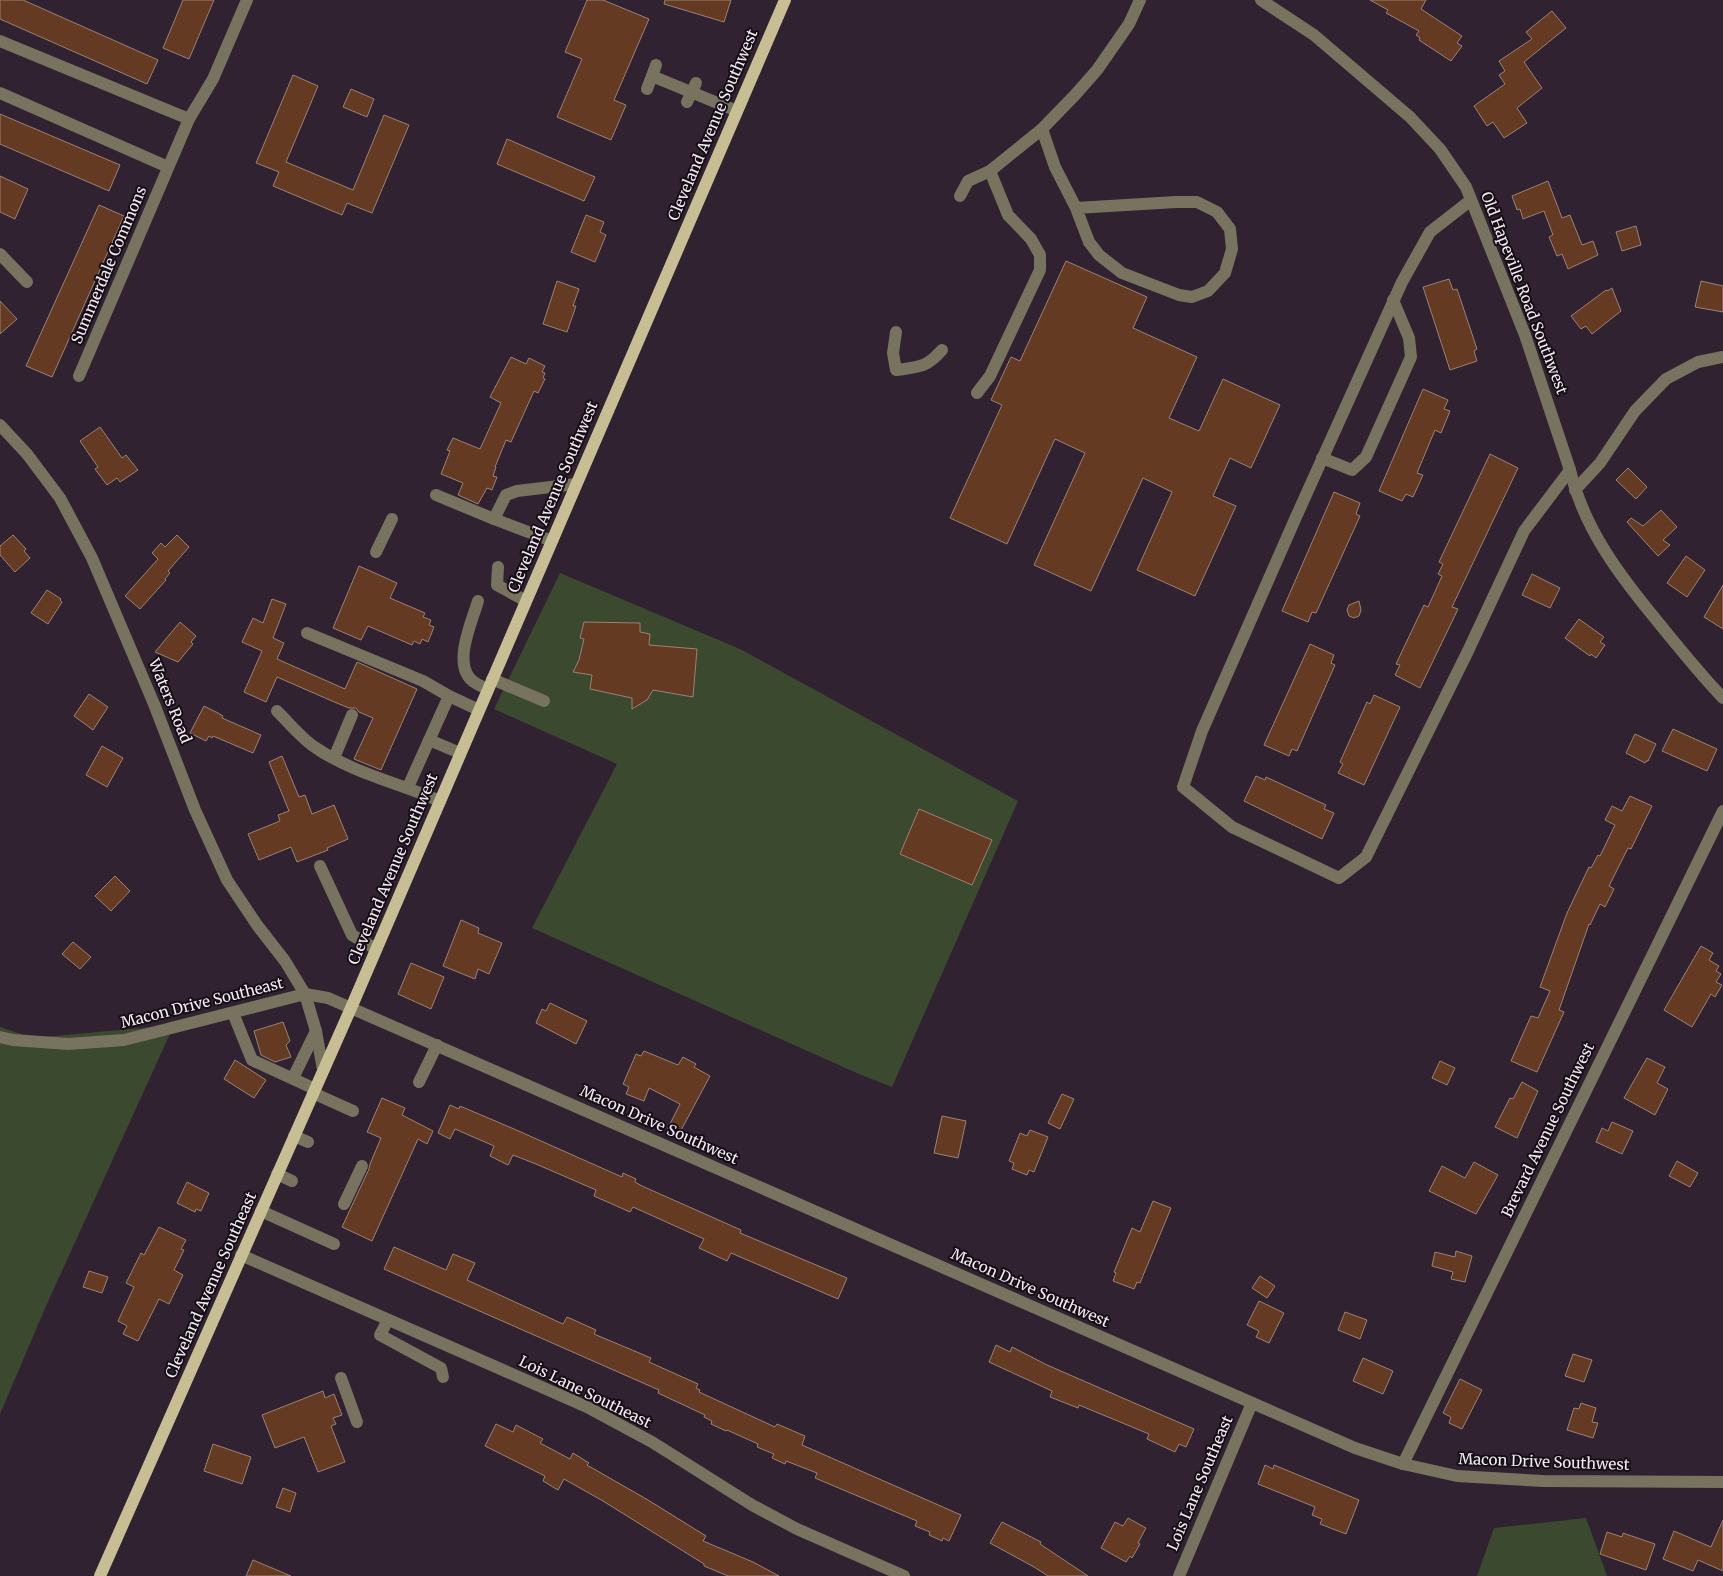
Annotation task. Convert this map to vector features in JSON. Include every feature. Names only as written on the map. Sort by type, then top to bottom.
[{"type":"main road","name":"Cleveland Avenue Southwest","points":[[351,1008],[785,0]]},
{"type":"main road","name":"Cleveland Avenue Southeast","points":[[100,1576],[351,1008]]},
{"type":"street","name":"Summerdale Commons","points":[[79,376],[189,119],[213,79],[247,0]]},
{"type":"street","points":[[960,196],[968,181],[990,171],[1042,129],[1097,70],[1129,24],[1140,0]]},
{"type":"street","name":"Old Hapeville Road Southwest","points":[[1261,0],[1314,36],[1410,117],[1440,149],[1466,187],[1525,335],[1575,490],[1601,546],[1631,588],[1695,669],[1723,698]]},
{"type":"street","points":[[0,41],[189,119]]},
{"type":"street","points":[[647,89],[654,70],[691,92],[737,111]]},
{"type":"street","points":[[0,92],[168,167]]},
{"type":"street","points":[[1042,129],[1055,167],[1076,208],[1088,242],[1122,273],[1179,295],[1192,298],[1208,290],[1225,273],[1232,249],[1230,229],[1217,212],[1197,202],[1076,208]]},
{"type":"street","points":[[978,393],[990,376],[1040,270],[1040,255],[1031,239],[1008,214],[990,171]]},
{"type":"street","points":[[1471,200],[1430,232],[1393,300],[1202,731],[1183,787],[1232,827],[1339,878],[1366,857],[1468,651],[1524,531],[1570,470]]},
{"type":"street","points":[[0,254],[27,282]]},
{"type":"street","points":[[1322,458],[1352,470],[1366,457],[1411,358],[1409,338],[1393,300]]},
{"type":"street","points":[[896,332],[893,353],[896,370],[917,368],[931,362],[942,350]]},
{"type":"street","points":[[1575,490],[1600,463],[1635,411],[1666,379],[1698,362],[1723,357]]},
{"type":"street","name":"Waters Road","points":[[0,425],[27,454],[60,498],[88,549],[154,704],[195,810],[226,880],[284,961],[305,994],[316,1031],[323,1070]]},
{"type":"street","points":[[494,519],[506,496],[517,491],[576,484]]},
{"type":"street","points":[[436,495],[552,541]]},
{"type":"street","points":[[376,552],[392,519]]},
{"type":"street","points":[[498,567],[497,585],[526,600]]},
{"type":"street","points":[[478,601],[465,646],[462,665],[472,682],[490,684],[544,701]]},
{"type":"street","points":[[307,634],[423,681],[479,710]]},
{"type":"street","points":[[408,787],[449,696]]},
{"type":"street","points":[[277,711],[315,748],[378,778],[408,787],[440,800]]},
{"type":"street","points":[[334,758],[352,715]]},
{"type":"street","points":[[429,740],[460,753]]},
{"type":"street","name":"Brevard Avenue Southwest","points":[[1403,1464],[1723,810]]},
{"type":"street","points":[[320,866],[352,935],[376,949]]},
{"type":"street","name":"Macon Drive Southeast","points":[[0,1037],[13,1040],[68,1044],[124,1040],[305,994],[328,998],[351,1008]]},
{"type":"street","name":"Macon Drive Southwest","points":[[351,1008],[1355,1448],[1403,1464],[1457,1476],[1543,1481],[1723,1482]]},
{"type":"street","points":[[233,1013],[252,1060],[293,1078],[353,1111]]},
{"type":"street","points":[[293,1078],[316,1031]]},
{"type":"street","points":[[419,1082],[437,1045]]},
{"type":"street","points":[[294,1136],[308,1142]]},
{"type":"street","points":[[344,1204],[362,1166]]},
{"type":"street","points":[[277,1174],[292,1181]]},
{"type":"street","points":[[261,1211],[334,1244]]},
{"type":"street","name":"Lois Lane Southeast","points":[[241,1255],[587,1407],[652,1442],[752,1505],[797,1529],[904,1576]]},
{"type":"street","points":[[388,1320],[380,1335],[441,1368],[443,1377]]},
{"type":"street","points":[[341,1378],[357,1422]]},
{"type":"street","name":"Lois Lane Southeast","points":[[1179,1576],[1252,1403]]},
{"type":"green space","points":[[560,573],[740,649],[1018,801],[892,1087],[532,928],[617,764],[494,709]]},
{"type":"green space","points":[[174,1025],[46,1306],[0,1414],[0,1027],[33,1038]]},
{"type":"green space","points":[[1586,1518],[1607,1576],[1477,1576],[1494,1528]]},
{"type":"building","points":[[0,0],[23,0],[158,60],[147,84],[0,19]]},
{"type":"building","points":[[183,0],[214,0],[189,59],[163,48]]},
{"type":"building","points":[[587,0],[603,0],[649,19],[614,100],[626,105],[611,140],[557,117],[582,59],[565,52]]},
{"type":"building","points":[[665,0],[731,0],[724,22],[664,4]]},
{"type":"building","points":[[1370,0],[1426,0],[1421,9],[1462,36],[1457,43],[1462,46],[1451,61],[1419,40],[1420,38],[1416,35],[1419,31],[1386,13],[1388,10]]},
{"type":"building","points":[[1552,11],[1566,28],[1524,62],[1542,88],[1517,108],[1527,123],[1504,138],[1493,122],[1487,126],[1474,106],[1505,84],[1499,75],[1505,71],[1499,61],[1532,39],[1526,32]]},
{"type":"building","points":[[293,75],[318,86],[286,162],[353,190],[384,115],[409,125],[372,213],[347,203],[342,215],[273,186],[279,172],[256,163]]},
{"type":"building","points":[[351,89],[374,99],[367,117],[343,107]]},
{"type":"building","points":[[0,114],[120,165],[109,191],[0,144]]},
{"type":"building","points":[[507,139],[595,177],[584,201],[497,164]]},
{"type":"building","points":[[0,176],[28,189],[15,219],[0,212]]},
{"type":"building","points":[[1548,181],[1562,218],[1570,215],[1582,245],[1593,241],[1598,255],[1568,269],[1562,254],[1557,256],[1549,237],[1553,235],[1544,211],[1523,219],[1520,209],[1517,210],[1512,196]]},
{"type":"building","points":[[99,205],[124,216],[52,377],[26,366]]},
{"type":"building","points":[[586,215],[604,222],[600,232],[606,235],[595,262],[571,252]]},
{"type":"building","points":[[1636,226],[1641,245],[1622,251],[1616,232]]},
{"type":"building","points":[[1066,261],[1147,297],[1133,328],[1197,357],[1169,418],[1199,431],[1223,379],[1280,405],[1251,468],[1230,458],[1213,496],[1236,506],[1195,596],[1137,570],[1172,492],[1143,478],[1091,591],[1034,565],[1085,453],[1055,439],[1007,544],[950,518],[1002,405],[991,400],[1011,357],[1020,361]]},
{"type":"building","points":[[1449,279],[1453,290],[1457,289],[1477,349],[1474,351],[1477,361],[1450,370],[1423,287]]},
{"type":"building","points":[[557,281],[579,289],[573,306],[576,306],[567,332],[543,324]]},
{"type":"building","points":[[1701,281],[1723,286],[1723,312],[1695,307]]},
{"type":"building","points":[[1612,288],[1621,311],[1592,334],[1586,326],[1581,329],[1571,316],[1606,290]]},
{"type":"building","points":[[0,301],[17,319],[0,334]]},
{"type":"building","points":[[511,357],[526,364],[529,358],[545,366],[542,372],[545,373],[543,378],[545,379],[538,393],[534,391],[511,442],[506,440],[495,467],[493,476],[497,477],[492,490],[487,488],[478,504],[458,495],[463,483],[441,474],[450,451],[447,450],[453,438],[480,449],[501,403],[490,397]]},
{"type":"building","points":[[1423,389],[1448,400],[1444,409],[1450,411],[1441,433],[1435,430],[1417,473],[1423,475],[1413,497],[1406,494],[1402,501],[1379,491]]},
{"type":"building","points":[[100,427],[122,458],[126,455],[138,470],[120,482],[117,478],[107,485],[95,469],[98,467],[80,441]]},
{"type":"building","points":[[1490,454],[1518,468],[1452,607],[1458,609],[1420,688],[1395,675],[1400,665],[1396,664],[1424,605],[1428,607],[1442,576],[1438,574],[1443,564],[1439,562]]},
{"type":"building","points":[[1628,468],[1647,487],[1636,499],[1616,480]]},
{"type":"building","points":[[1334,492],[1360,503],[1356,514],[1360,516],[1316,613],[1312,612],[1308,622],[1282,611]]},
{"type":"building","points":[[1661,510],[1677,527],[1663,540],[1670,545],[1658,556],[1627,522],[1631,518],[1643,526]]},
{"type":"building","points":[[13,535],[26,549],[24,551],[30,558],[15,572],[0,555],[0,546]]},
{"type":"building","points":[[177,535],[189,547],[168,571],[170,573],[166,580],[140,609],[125,596],[158,559],[152,553],[161,543],[165,547]]},
{"type":"building","points":[[1686,556],[1705,570],[1687,597],[1667,583]]},
{"type":"building","points":[[359,566],[397,583],[390,598],[425,613],[423,617],[431,620],[429,625],[434,627],[428,642],[422,639],[420,644],[414,641],[412,645],[368,626],[361,640],[333,628]]},
{"type":"building","points":[[1532,574],[1560,588],[1550,608],[1522,595]]},
{"type":"building","points":[[1723,585],[1723,629],[1704,617]]},
{"type":"building","points":[[47,590],[61,599],[62,602],[48,624],[31,613]]},
{"type":"building","points":[[272,599],[286,604],[273,638],[284,643],[277,659],[345,689],[357,662],[417,689],[381,770],[354,759],[373,718],[359,712],[356,708],[349,708],[277,677],[266,702],[244,692],[262,651],[242,642],[253,618],[263,623]]},
{"type":"building","points":[[1359,601],[1361,610],[1359,616],[1354,618],[1349,616],[1347,610],[1349,605]]},
{"type":"building","points":[[1579,619],[1604,637],[1600,642],[1605,645],[1596,658],[1591,654],[1590,656],[1565,638]]},
{"type":"building","points":[[180,622],[196,636],[191,642],[193,644],[178,662],[155,652]]},
{"type":"building","points":[[584,622],[640,623],[640,632],[650,634],[649,645],[697,649],[693,697],[653,690],[647,700],[632,709],[632,698],[590,689],[592,675],[573,672],[579,660],[584,639],[580,638]]},
{"type":"building","points":[[1310,644],[1334,655],[1331,663],[1335,665],[1297,751],[1292,749],[1289,756],[1264,745]]},
{"type":"building","points":[[89,694],[108,707],[93,730],[74,716]]},
{"type":"building","points":[[1374,695],[1400,707],[1364,785],[1338,773],[1343,764],[1340,762],[1367,702],[1370,704]]},
{"type":"building","points":[[204,706],[223,716],[222,718],[261,735],[253,753],[213,736],[212,738],[209,736],[206,741],[190,733]]},
{"type":"building","points":[[1673,729],[1717,749],[1707,771],[1662,751]]},
{"type":"building","points":[[1635,734],[1656,744],[1648,761],[1645,763],[1626,753]]},
{"type":"building","points":[[102,746],[123,758],[107,787],[86,775]]},
{"type":"building","points":[[282,756],[299,797],[305,795],[312,814],[334,805],[348,839],[327,848],[328,850],[297,862],[291,847],[259,860],[248,834],[280,821],[278,815],[289,811],[269,762]]},
{"type":"building","points":[[1256,776],[1265,780],[1266,777],[1326,805],[1324,809],[1334,813],[1322,839],[1244,801]]},
{"type":"building","points":[[1630,796],[1652,806],[1631,849],[1628,848],[1609,886],[1614,889],[1605,907],[1600,904],[1589,924],[1559,1010],[1564,1012],[1537,1072],[1511,1061],[1531,1016],[1538,1018],[1550,991],[1540,987],[1567,913],[1589,867],[1591,868],[1598,855],[1600,856],[1615,825],[1605,820],[1612,806],[1622,811]]},
{"type":"building","points":[[919,809],[992,840],[972,885],[900,854]]},
{"type":"building","points":[[115,876],[130,891],[111,911],[95,896]]},
{"type":"building","points":[[461,920],[479,928],[478,933],[502,943],[489,974],[478,969],[475,979],[443,966]]},
{"type":"building","points":[[73,942],[91,957],[80,969],[62,954]]},
{"type":"building","points":[[1701,946],[1713,953],[1709,960],[1719,966],[1716,971],[1721,974],[1716,982],[1722,985],[1715,997],[1711,994],[1692,1027],[1664,1010]]},
{"type":"building","points":[[411,963],[444,977],[431,1009],[398,994]]},
{"type":"building","points":[[550,1003],[587,1021],[576,1044],[536,1023],[542,1009],[546,1011]]},
{"type":"building","points":[[283,1022],[290,1041],[286,1045],[291,1057],[275,1062],[261,1055],[254,1031]]},
{"type":"building","points":[[644,1051],[678,1065],[683,1057],[696,1064],[694,1067],[710,1076],[678,1136],[667,1130],[680,1104],[649,1088],[644,1101],[626,1094],[629,1087],[623,1084],[636,1054],[641,1056]]},
{"type":"building","points":[[1647,1058],[1665,1067],[1657,1083],[1668,1089],[1655,1115],[1624,1098]]},
{"type":"building","points":[[235,1060],[266,1080],[254,1098],[224,1079]]},
{"type":"building","points":[[1440,1061],[1455,1068],[1447,1085],[1432,1078]]},
{"type":"building","points":[[1522,1082],[1538,1091],[1517,1138],[1495,1127],[1510,1098],[1513,1099]]},
{"type":"building","points":[[1062,1094],[1074,1099],[1060,1129],[1048,1123]]},
{"type":"building","points":[[382,1098],[405,1108],[402,1115],[433,1131],[427,1144],[418,1139],[372,1241],[342,1227],[381,1138],[367,1132]]},
{"type":"building","points":[[450,1105],[459,1109],[460,1106],[622,1177],[623,1173],[636,1179],[635,1182],[642,1186],[741,1230],[740,1233],[847,1278],[838,1299],[731,1253],[727,1261],[699,1248],[704,1239],[633,1207],[630,1212],[594,1196],[596,1190],[536,1164],[513,1155],[508,1165],[490,1156],[494,1146],[455,1129],[450,1139],[438,1133]]},
{"type":"building","points":[[942,1116],[966,1121],[958,1158],[934,1153]]},
{"type":"building","points":[[1612,1122],[1633,1131],[1622,1154],[1596,1142],[1602,1128],[1608,1131]]},
{"type":"building","points":[[1030,1130],[1048,1137],[1034,1172],[1029,1170],[1027,1175],[1012,1169],[1014,1163],[1009,1161],[1020,1133],[1027,1136]]},
{"type":"building","points":[[1677,1161],[1698,1173],[1690,1187],[1669,1176]]},
{"type":"building","points":[[1474,1162],[1498,1175],[1476,1214],[1429,1191],[1442,1166],[1465,1178]]},
{"type":"building","points":[[187,1182],[209,1193],[201,1211],[196,1209],[195,1212],[177,1203]]},
{"type":"building","points":[[1153,1201],[1171,1208],[1140,1283],[1137,1282],[1134,1289],[1113,1281],[1116,1273],[1114,1272],[1132,1228],[1140,1232]]},
{"type":"building","points":[[159,1227],[186,1240],[181,1249],[184,1250],[174,1270],[183,1275],[169,1304],[159,1299],[138,1341],[123,1334],[127,1326],[118,1321],[134,1287],[126,1283],[141,1253],[144,1255]]},
{"type":"building","points":[[394,1247],[446,1270],[453,1254],[475,1263],[467,1280],[563,1324],[567,1317],[596,1330],[594,1334],[651,1358],[649,1362],[698,1384],[696,1388],[700,1390],[699,1392],[775,1427],[777,1424],[805,1436],[802,1445],[961,1515],[949,1541],[943,1538],[942,1541],[929,1535],[930,1532],[915,1526],[917,1521],[815,1478],[817,1473],[786,1461],[785,1464],[772,1458],[774,1454],[757,1447],[758,1444],[711,1424],[712,1421],[704,1417],[705,1415],[658,1393],[659,1390],[384,1269]]},
{"type":"building","points":[[1456,1251],[1472,1256],[1465,1282],[1451,1279],[1453,1272],[1432,1266],[1435,1252],[1455,1257]]},
{"type":"building","points":[[89,1271],[108,1277],[102,1293],[83,1287]]},
{"type":"building","points":[[1260,1276],[1275,1286],[1267,1298],[1252,1288]]},
{"type":"building","points":[[1259,1301],[1284,1313],[1269,1343],[1256,1337],[1259,1331],[1247,1325]]},
{"type":"building","points":[[1345,1312],[1367,1320],[1360,1339],[1338,1330]]},
{"type":"building","points":[[996,1345],[1010,1352],[1012,1347],[1047,1365],[1194,1429],[1186,1447],[1179,1444],[1175,1452],[1147,1439],[1149,1434],[1079,1405],[1078,1408],[1050,1397],[1052,1391],[989,1362]]},
{"type":"building","points":[[1573,1354],[1592,1360],[1584,1382],[1565,1376]]},
{"type":"building","points":[[1363,1358],[1393,1371],[1383,1394],[1353,1381]]},
{"type":"building","points":[[1460,1379],[1482,1390],[1462,1429],[1449,1423],[1451,1417],[1443,1413]]},
{"type":"building","points":[[323,1391],[325,1398],[334,1394],[342,1415],[333,1418],[336,1424],[331,1426],[345,1462],[318,1472],[304,1437],[275,1448],[262,1415]]},
{"type":"building","points":[[1581,1403],[1596,1408],[1592,1422],[1598,1423],[1593,1438],[1567,1430],[1574,1408],[1579,1409]]},
{"type":"building","points":[[496,1424],[513,1432],[516,1425],[543,1439],[540,1443],[570,1459],[573,1453],[589,1463],[587,1465],[706,1536],[703,1541],[753,1562],[779,1576],[728,1576],[704,1566],[704,1564],[603,1501],[564,1479],[558,1490],[543,1481],[545,1476],[485,1446]]},
{"type":"building","points":[[213,1444],[251,1457],[242,1484],[204,1471]]},
{"type":"building","points":[[1265,1465],[1273,1469],[1274,1465],[1359,1500],[1346,1534],[1320,1524],[1322,1519],[1312,1515],[1315,1507],[1258,1484]]},
{"type":"building","points":[[283,1488],[296,1493],[290,1512],[276,1507]]},
{"type":"building","points":[[1128,1518],[1146,1528],[1132,1558],[1130,1556],[1126,1562],[1101,1548],[1115,1522],[1123,1526]]},
{"type":"building","points":[[1723,1520],[1723,1571],[1698,1560],[1693,1571],[1663,1559],[1674,1531],[1711,1547]]},
{"type":"building","points":[[1002,1522],[1041,1542],[1040,1544],[1088,1576],[1048,1576],[990,1543]]},
{"type":"building","points":[[1607,1532],[1622,1537],[1623,1533],[1655,1544],[1646,1570],[1600,1554]]},
{"type":"building","points":[[253,1560],[291,1576],[246,1576]]}]
